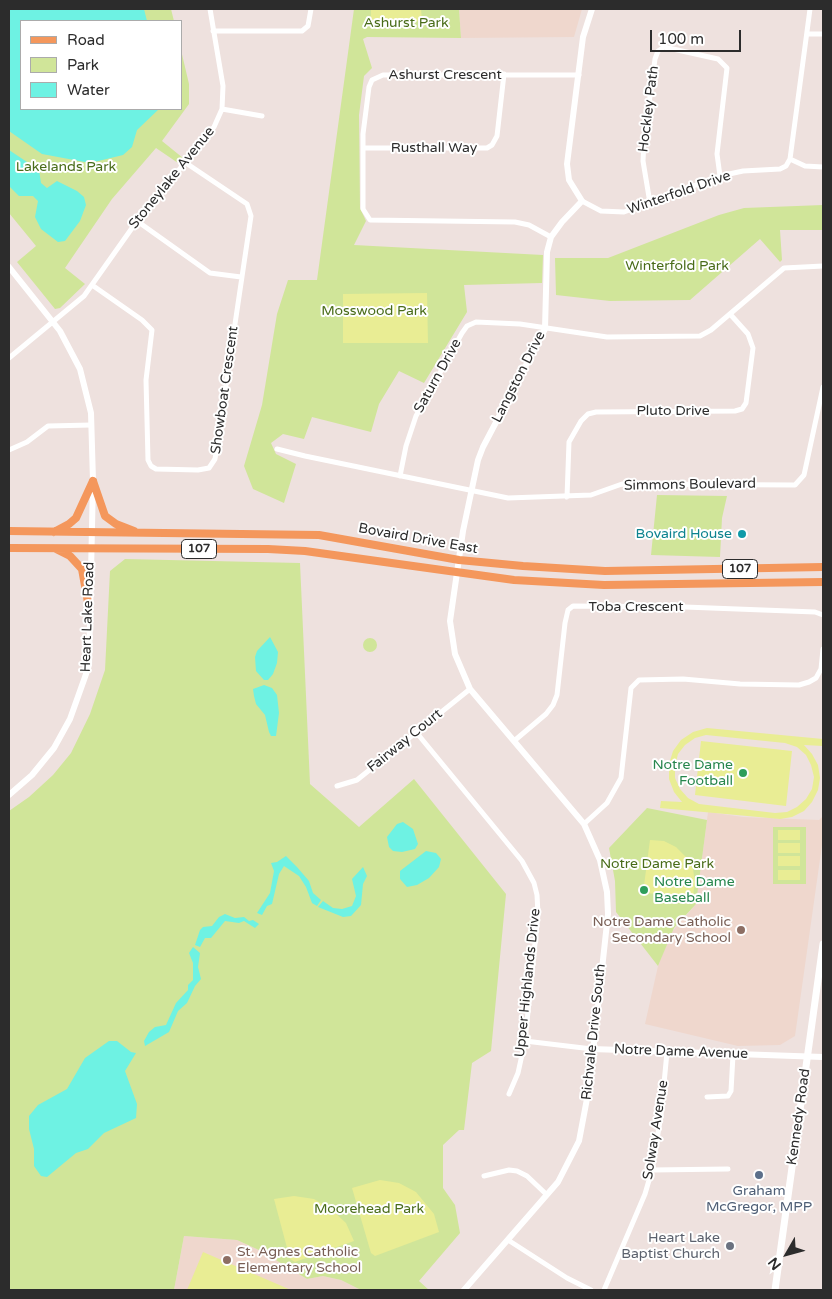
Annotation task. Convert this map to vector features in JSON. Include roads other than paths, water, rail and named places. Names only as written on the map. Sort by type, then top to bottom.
[{"type":"main road","points":[[52,533],[76,518],[93,481]]},
{"type":"main road","points":[[93,481],[105,516],[116,524],[141,534]]},
{"type":"main road","name":"Bovaird Drive East","points":[[9,531],[319,535],[459,560],[605,571],[823,567]]},
{"type":"main road","name":"Bovaird Drive East","points":[[9,548],[299,551],[523,581],[604,585],[823,582]]},
{"type":"main road","points":[[54,548],[70,556],[82,569],[89,608]]},
{"type":"main road","name":"Kennedy Road","points":[[775,1290],[823,944]]},
{"type":"street","name":"Stoneylake Avenue","points":[[9,358],[78,302],[137,221],[210,133],[222,109],[223,86],[210,9]]},
{"type":"street","points":[[213,31],[302,31],[308,26],[311,9]]},
{"type":"street","points":[[550,238],[582,201],[571,184],[567,168],[584,34],[592,9]]},
{"type":"street","points":[[810,9],[790,159],[805,166],[823,167]]},
{"type":"street","points":[[807,34],[823,34]]},
{"type":"street","name":"Hockley Path","points":[[650,203],[643,161],[644,141],[655,59],[658,51],[664,47],[718,59],[727,68],[717,154],[720,176]]},
{"type":"street","name":"Rusthall Way","points":[[364,148],[487,148],[492,145],[497,136],[504,74]]},
{"type":"street","name":"Ashurst Crescent","points":[[550,238],[529,225],[515,222],[370,220],[363,209],[364,148],[369,87],[375,77],[383,75],[578,75]]},
{"type":"street","points":[[222,109],[262,116]]},
{"type":"street","name":"Winterfold Drive","points":[[582,201],[594,208],[611,213],[624,212],[720,176],[743,171],[780,169],[786,166],[790,159]]},
{"type":"street","name":"Showboat Crescent","points":[[92,285],[142,320],[152,330],[146,380],[148,454],[151,466],[156,470],[198,470],[209,468],[215,459],[251,216],[250,208],[247,204],[186,163]]},
{"type":"street","points":[[137,221],[210,273],[241,277]]},
{"type":"street","name":"Langston Drive","points":[[456,573],[472,490],[483,447],[545,329],[547,252],[550,238]]},
{"type":"street","points":[[545,329],[606,337],[687,337],[706,333],[784,268],[823,266]]},
{"type":"street","name":"Heart Lake Road","points":[[9,268],[70,346],[80,369],[89,402],[93,481],[88,665],[70,719],[46,759],[9,795]]},
{"type":"street","name":"Pluto Drive","points":[[567,497],[569,442],[581,421],[588,414],[596,412],[735,411],[742,408],[746,403],[753,348],[748,334],[730,314]]},
{"type":"street","name":"Saturn Drive","points":[[400,476],[406,446],[416,416],[467,326],[476,322],[520,324],[545,329]]},
{"type":"street","name":"Simmons Boulevard","points":[[277,449],[508,498],[591,495],[622,484],[795,485],[804,475],[823,387]]},
{"type":"street","points":[[9,450],[26,442],[48,426],[91,425]]},
{"type":"street","name":"Richvale Drive South","points":[[456,573],[451,605],[452,641],[460,668],[470,689],[584,824],[600,860],[607,892],[608,914],[589,1088],[579,1141],[558,1182],[464,1290]]},
{"type":"street","name":"Toba Crescent","points":[[514,741],[553,704],[556,695],[564,623],[568,610],[573,606],[685,607],[815,612],[823,615]]},
{"type":"street","points":[[584,824],[607,803],[621,778],[631,688],[639,680],[647,678],[740,684],[799,685],[816,678],[821,669],[823,650]]},
{"type":"street","name":"Fairway Court","points":[[337,786],[357,780],[470,689]]},
{"type":"street","name":"Upper Highlands Drive","points":[[416,732],[522,861],[534,883],[538,914],[524,1041],[518,1073],[509,1094]]},
{"type":"street","name":"Notre Dame Avenue","points":[[524,1041],[592,1049],[823,1058]]},
{"type":"street","name":"Solway Avenue","points":[[604,1290],[645,1194],[652,1170],[661,1115],[667,1052]]},
{"type":"street","points":[[707,1097],[728,1096],[731,1091],[733,1055]]},
{"type":"street","points":[[652,1170],[728,1169]]},
{"type":"street","points":[[484,1176],[509,1170],[516,1171],[527,1176],[546,1194]]},
{"type":"street","points":[[508,1240],[566,1278],[591,1290]]},
{"type":"water","points":[[9,9],[144,9],[147,20],[20,20],[20,110],[158,110],[137,130],[132,147],[123,155],[90,163],[42,154],[9,131]]},
{"type":"water","points":[[9,150],[39,170],[41,183],[47,188],[57,181],[77,191],[84,197],[86,205],[80,221],[65,241],[58,242],[41,229],[35,217],[38,201],[33,196],[19,196],[9,186]]},
{"type":"water","points":[[270,637],[278,652],[277,663],[273,674],[268,680],[264,680],[256,671],[255,657],[257,651]]},
{"type":"water","points":[[264,685],[272,688],[277,695],[279,713],[276,736],[271,736],[265,715],[256,704],[254,696],[253,689]]},
{"type":"water","points":[[403,822],[413,829],[418,844],[415,849],[402,852],[393,851],[389,847],[387,837],[397,824]]},
{"type":"water","points":[[426,851],[436,853],[441,859],[439,867],[429,878],[417,885],[407,887],[400,879],[400,871]]},
{"type":"water","points":[[286,856],[309,881],[313,893],[321,900],[317,906],[312,903],[306,887],[299,876],[284,866],[279,874],[272,904],[267,906],[262,915],[257,913],[270,893],[274,871],[271,863],[277,862]]},
{"type":"water","points":[[363,867],[367,876],[363,884],[361,905],[351,916],[343,917],[318,907],[323,901],[333,908],[342,909],[352,906],[356,896],[352,879]]},
{"type":"water","points":[[225,914],[235,918],[244,917],[249,921],[253,920],[259,924],[255,928],[244,921],[239,923],[225,921],[211,938],[205,938],[200,947],[195,945],[200,930],[203,927],[212,926],[219,917]]},
{"type":"water","points":[[193,947],[200,953],[198,967],[201,979],[195,986],[187,1003],[178,1011],[169,1032],[145,1046],[144,1041],[149,1032],[155,1027],[166,1025],[176,1003],[188,990],[188,985],[193,980],[193,963],[189,953]]},
{"type":"water","points":[[109,1041],[117,1041],[131,1052],[136,1053],[125,1071],[137,1104],[136,1118],[104,1133],[88,1149],[76,1153],[47,1177],[41,1176],[34,1166],[34,1149],[29,1129],[29,1116],[38,1105],[67,1089],[85,1058]]},
{"type":"place","name":"Bovaird House","points":[[742,534]]},
{"type":"place","name":"Notre Dame Football","points":[[743,773]]},
{"type":"place","name":"Notre Dame Baseball","points":[[644,890]]},
{"type":"place","name":"Notre Dame Catholic Secondary School","points":[[741,930]]},
{"type":"place","name":"Graham McGregor, MPP","points":[[759,1175]]},
{"type":"place","name":"Heart Lake Baptist Church","points":[[730,1246]]},
{"type":"place","name":"St. Agnes Catholic Elementary School","points":[[227,1260]]},
{"type":"park label","name":"Ashurst Park","points":[[406,23]]},
{"type":"park label","name":"Lakelands Park","points":[[66,167]]},
{"type":"park label","name":"Winterfold Park","points":[[677,266]]},
{"type":"park label","name":"Mosswood Park","points":[[374,311]]},
{"type":"park label","name":"Notre Dame Park","points":[[657,864]]},
{"type":"park label","name":"Moorehead Park","points":[[369,1209]]}]
